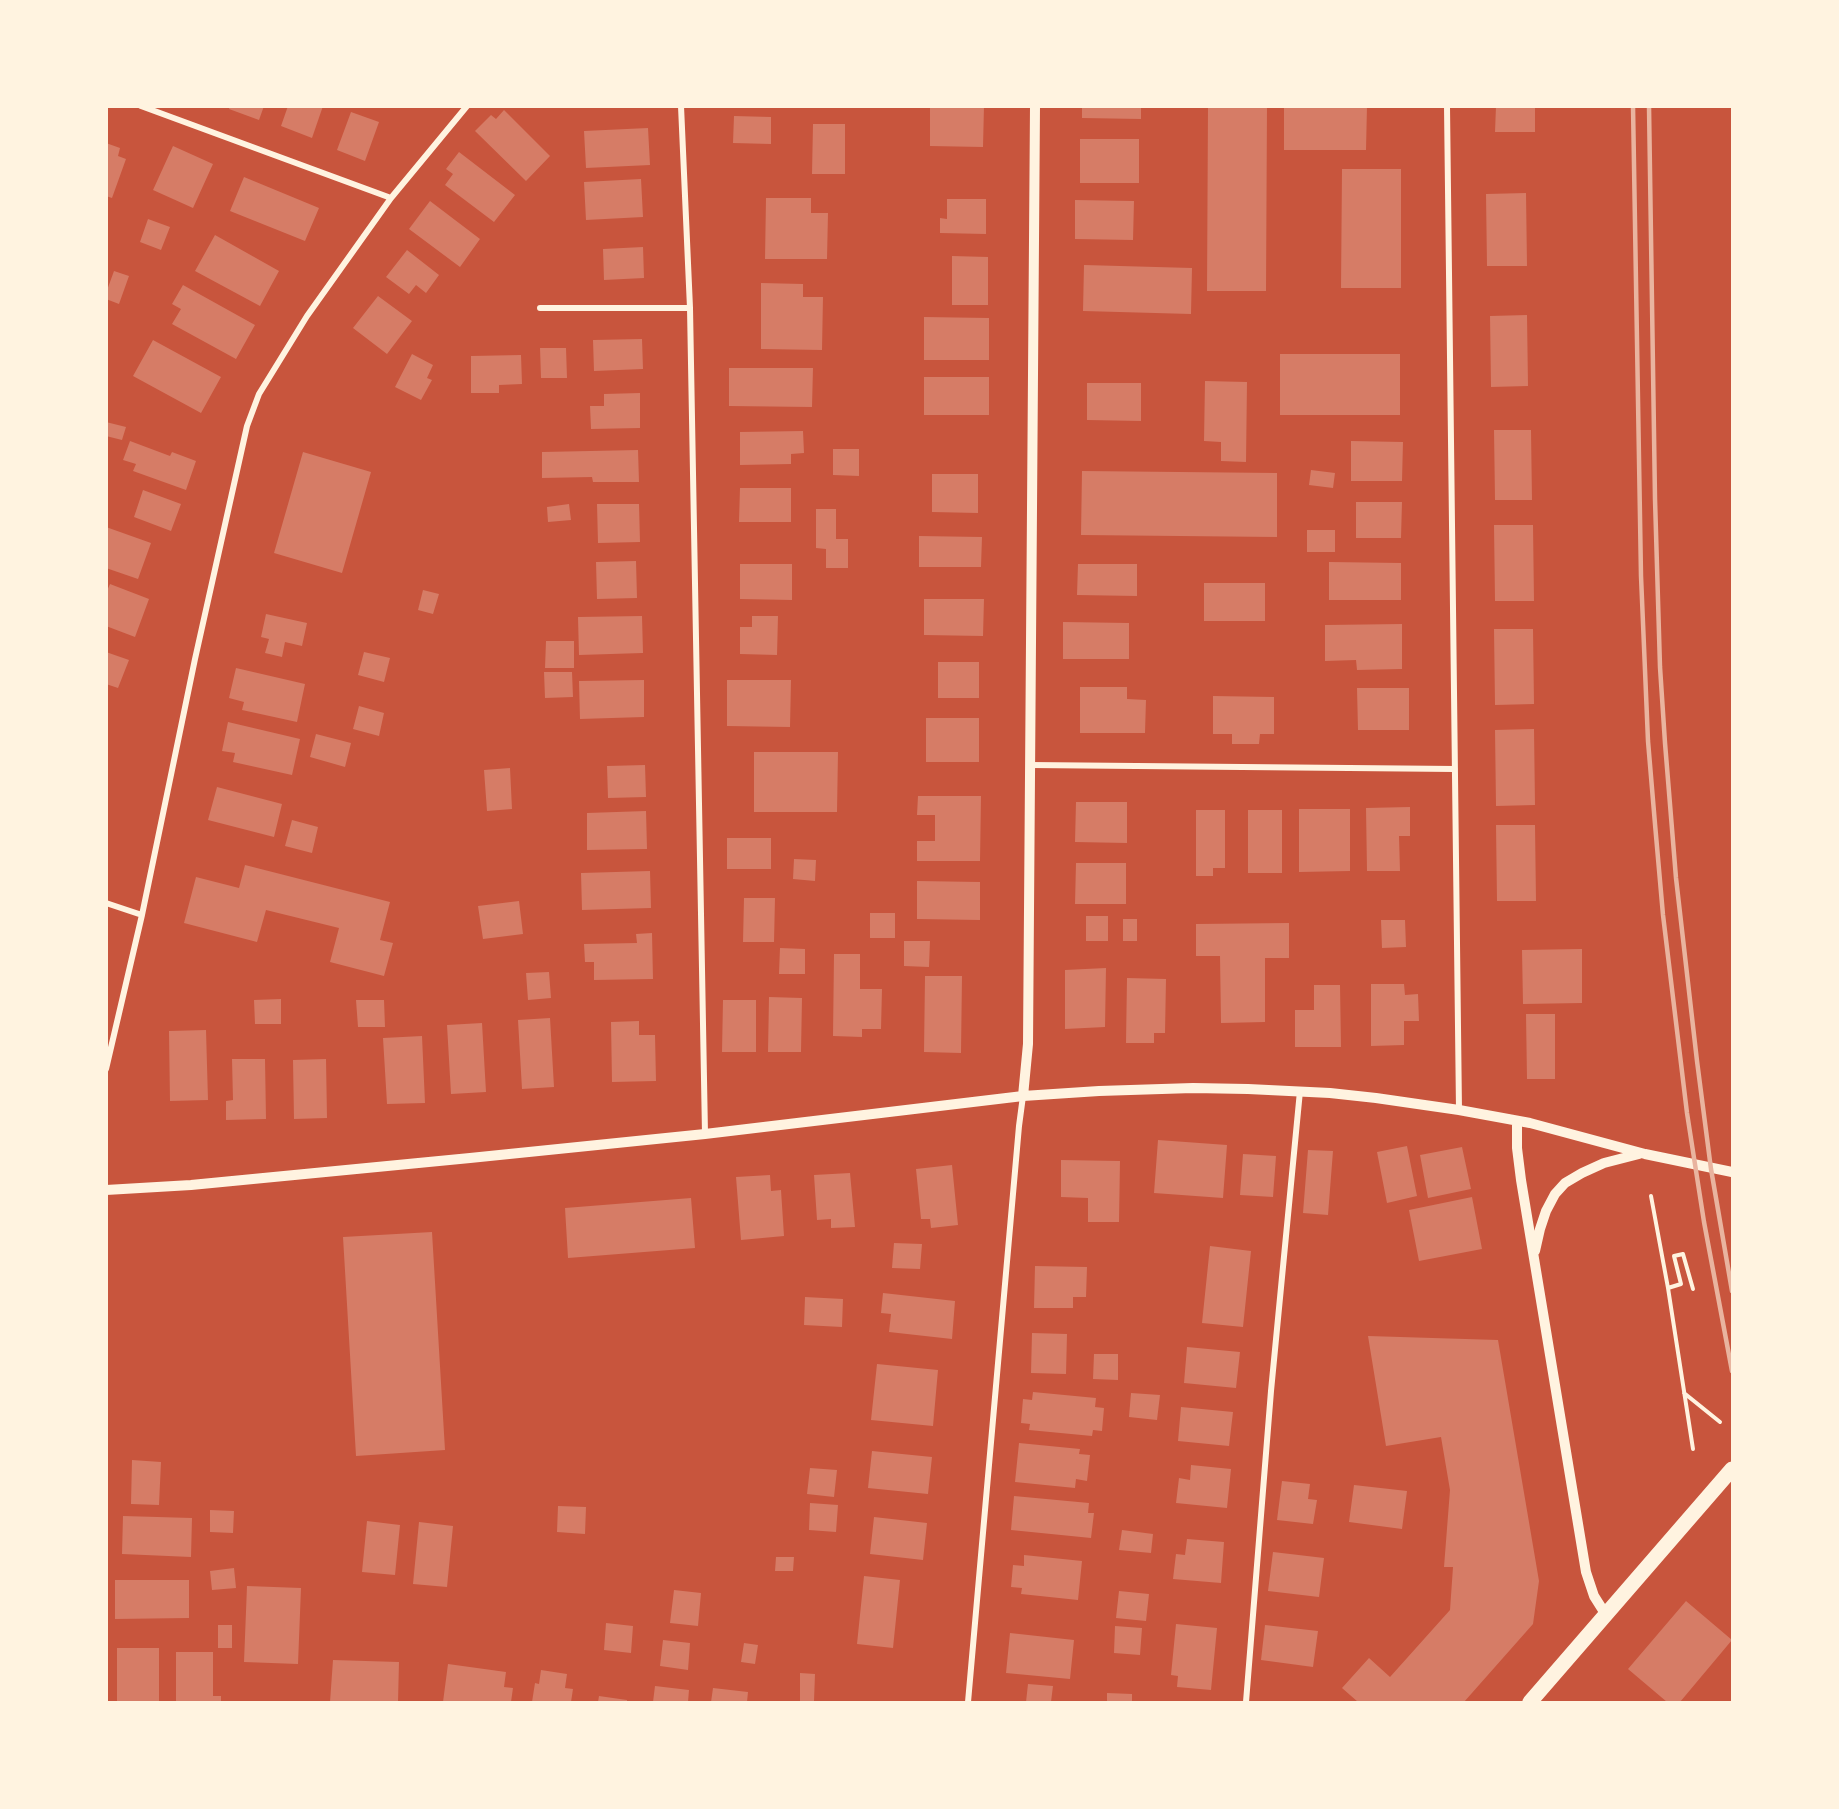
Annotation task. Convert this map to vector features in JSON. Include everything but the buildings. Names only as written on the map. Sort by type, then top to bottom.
[{"type":"main road","points":[[1530,1702],[1732,1469]]},
{"type":"street","points":[[141,106],[391,198]]},
{"type":"street","points":[[106,1069],[142,915],[195,659],[248,426],[259,394],[307,316],[391,198],[467,106]]},
{"type":"street","points":[[681,106],[690,309],[705,1134]]},
{"type":"street","points":[[968,1702],[1018,1132],[1027,1068],[1035,106]]},
{"type":"street","points":[[1447,106],[1459,1110]]},
{"type":"street","points":[[540,308],[690,309]]},
{"type":"street","points":[[1030,765],[1455,769]]},
{"type":"street","points":[[106,903],[142,915]]},
{"type":"street","points":[[106,1190],[214,1183],[705,1134],[1023,1096],[1184,1088],[1300,1091],[1376,1098],[1459,1110],[1517,1121],[1645,1154],[1732,1172]]},
{"type":"street","points":[[1246,1702],[1271,1390],[1300,1091]]},
{"type":"street","points":[[1517,1121],[1518,1160],[1586,1572],[1594,1596],[1606,1615]]},
{"type":"street","points":[[1534,1260],[1537,1239],[1546,1210],[1555,1194],[1565,1183],[1604,1163],[1630,1155],[1645,1154]]},
{"type":"path","points":[[1651,1196],[1693,1449]]},
{"type":"path","points":[[1668,1288],[1681,1284],[1674,1256],[1683,1254],[1693,1289]]},
{"type":"path","points":[[1684,1393],[1720,1422]]},
{"type":"railway","points":[[1633,106],[1641,576],[1648,741],[1663,915],[1687,1113],[1704,1222],[1732,1371]]},
{"type":"railway","points":[[1649,106],[1655,499],[1660,667],[1665,743],[1676,878],[1697,1061],[1711,1169],[1732,1291]]}]
